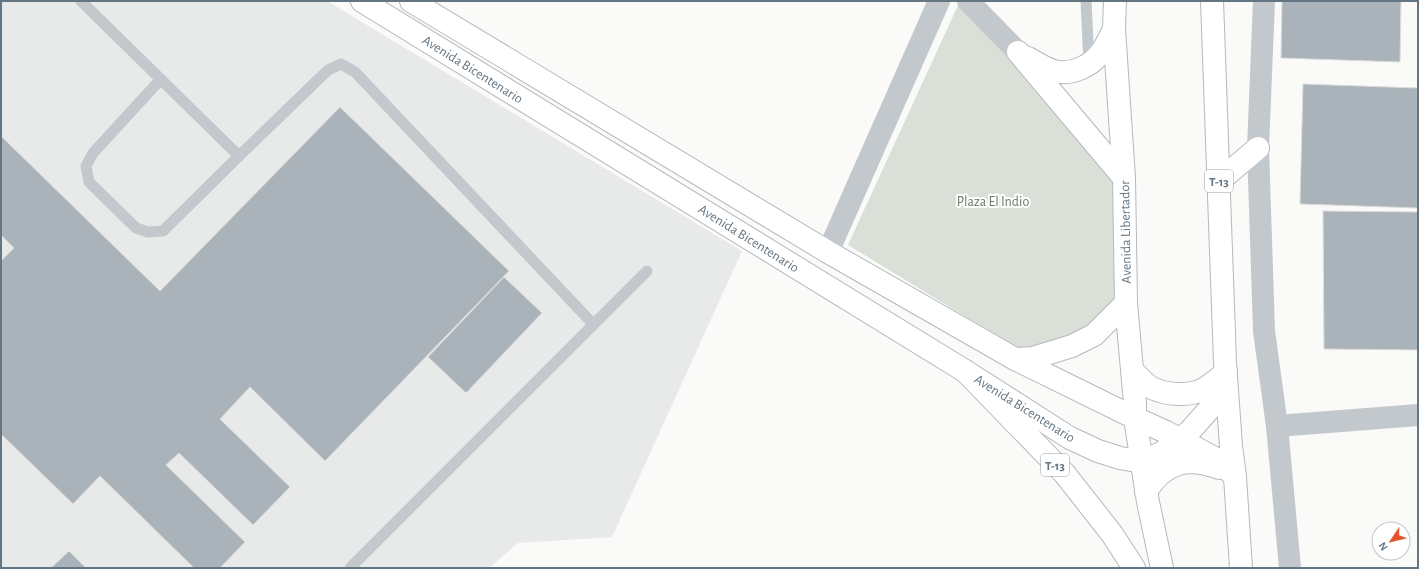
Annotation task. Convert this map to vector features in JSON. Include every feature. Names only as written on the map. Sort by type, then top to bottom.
[{"type":"main road","name":"Avenida Bicentenario","points":[[362,1],[965,371],[1070,438],[1098,451],[1120,458],[1142,462]]},
{"type":"main road","name":"Avenida Bicentenario","points":[[411,1],[828,252],[1014,360],[1180,439],[1220,461],[1235,477]]},
{"type":"main road","name":"Avenida Libertador","points":[[1115,1],[1114,29],[1124,178],[1126,303],[1135,418],[1148,502],[1162,568]]},
{"type":"main road","name":"T-13","points":[[1212,1],[1226,372],[1241,568]]},
{"type":"main road","points":[[1018,52],[1042,66],[1059,72],[1075,70],[1089,64],[1098,56],[1114,29]]},
{"type":"main road","points":[[1018,52],[1124,178]]},
{"type":"main road","points":[[1219,181],[1258,148]]},
{"type":"main road","points":[[1014,360],[1033,358],[1059,350],[1094,335],[1126,303]]},
{"type":"main road","points":[[1132,370],[1150,387],[1166,392],[1180,394],[1188,394],[1203,390],[1226,372]]},
{"type":"main road","name":"T-13","points":[[965,371],[1064,473],[1112,534],[1134,568]]},
{"type":"main road","points":[[1142,462],[1163,452],[1190,432],[1212,406],[1226,372]]},
{"type":"main road","points":[[1146,490],[1154,480],[1174,464],[1186,462],[1206,463],[1220,468],[1235,477]]},
{"type":"street","points":[[828,252],[939,1]]},
{"type":"street","points":[[968,1],[1018,52]]},
{"type":"street","points":[[1264,1],[1258,148],[1264,331],[1277,426],[1290,568]]},
{"type":"street","points":[[1277,426],[1418,415]]},
{"type":"lane","points":[[81,1],[239,156]]},
{"type":"lane","points":[[1086,1],[1089,64]]},
{"type":"lane","points":[[161,79],[93,153],[86,166],[89,182],[136,228],[148,232],[163,231],[328,70],[340,64],[355,72],[593,324]]},
{"type":"lane","points":[[350,568],[647,271]]},
{"type":"shaded area","points":[[1,1],[327,1],[742,251],[612,537],[518,543],[489,568],[1,568]]},
{"type":"green space","name":"Plaza El Indio","points":[[960,1],[1124,178],[1126,303],[1094,335],[1033,358],[848,245]]},
{"type":"building","points":[[1282,1],[1401,1],[1400,62],[1281,58]]},
{"type":"building","points":[[1303,84],[1418,88],[1418,208],[1300,204]]},
{"type":"building","points":[[340,107],[509,271],[325,461],[250,387],[220,419],[290,487],[253,525],[179,453],[166,465],[245,542],[220,568],[194,568],[100,476],[73,504],[1,434],[1,261],[14,248],[1,235],[1,136],[160,291]]},
{"type":"building","points":[[1323,211],[1418,212],[1418,350],[1324,349]]},
{"type":"building","points":[[504,277],[542,313],[466,393],[428,357]]},
{"type":"building","points":[[69,551],[86,568],[51,568]]}]
